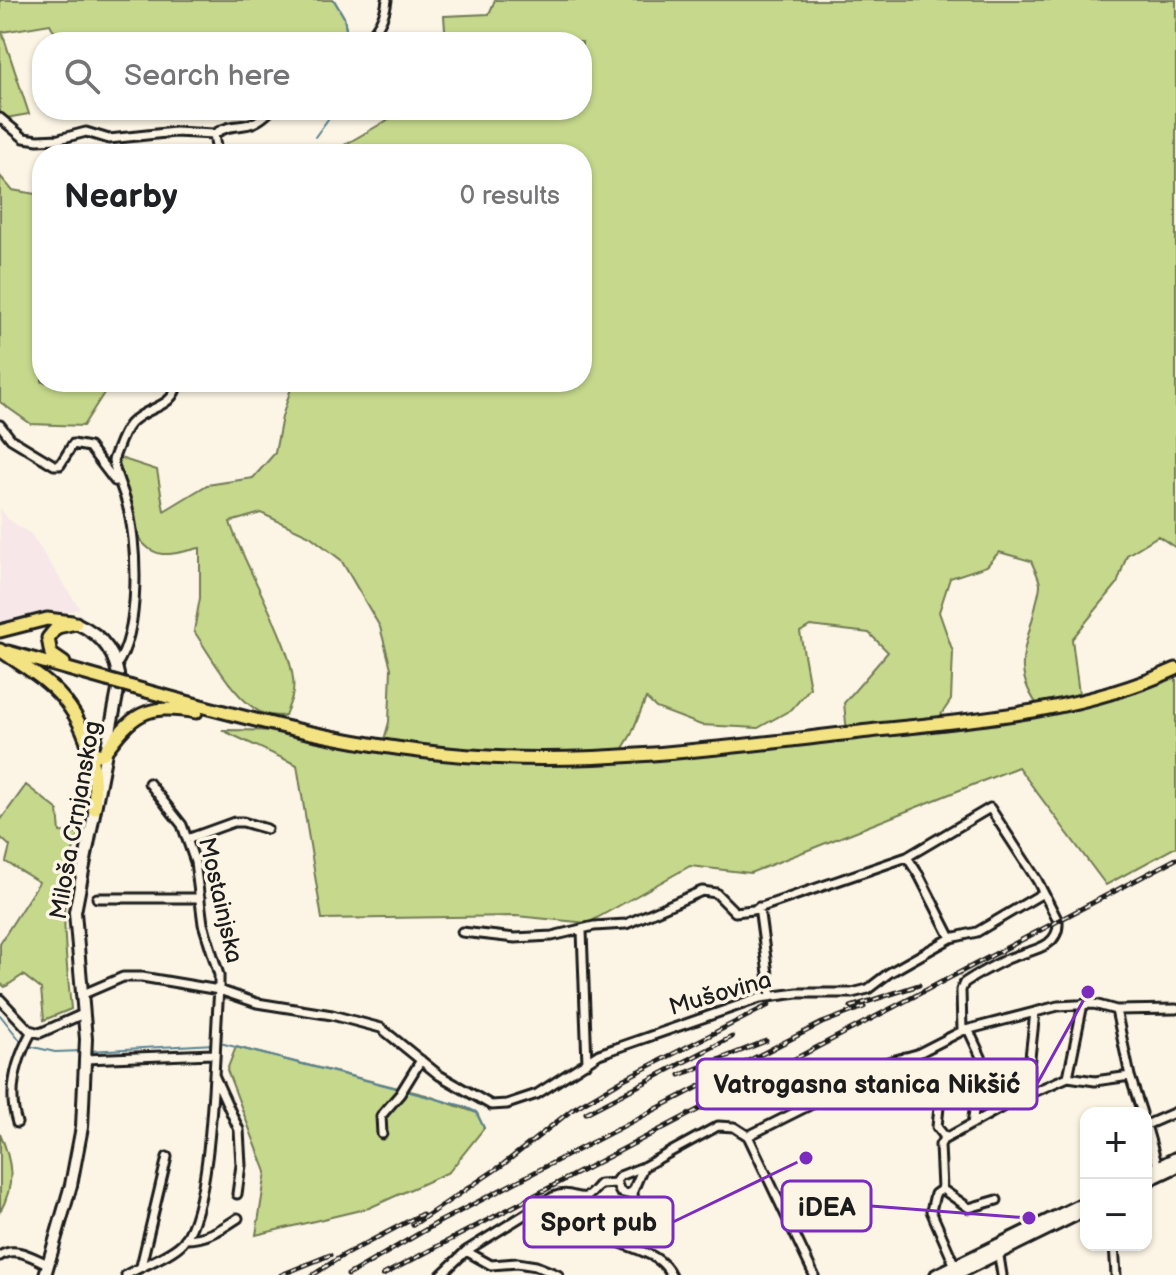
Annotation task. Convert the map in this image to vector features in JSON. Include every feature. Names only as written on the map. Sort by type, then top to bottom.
[{"type":"main road","points":[[0,631],[51,618],[76,623],[101,639],[110,650],[116,666]]},
{"type":"main road","points":[[76,623],[61,625],[53,630],[48,638],[50,651],[58,660],[104,679]]},
{"type":"main road","points":[[0,650],[224,714],[329,738],[392,748],[490,757],[597,757],[1028,713],[1102,697],[1176,669]]},
{"type":"main road","points":[[0,650],[39,676],[61,696],[79,722],[90,749],[95,778],[94,809]]},
{"type":"main road","name":"Miloša Crnjanskog","points":[[86,1057],[75,912],[119,689],[116,666]]},
{"type":"main road","points":[[90,749],[98,755],[106,752],[121,729],[146,712],[168,708],[224,714]]},
{"type":"main road","points":[[46,1270],[79,1149],[86,1057]]},
{"type":"main road","points":[[1152,1170],[1176,1158]]},
{"type":"main road","points":[[1150,1179],[1176,1167]]},
{"type":"main road","points":[[998,1250],[1080,1205]]},
{"type":"main road","points":[[936,1275],[955,1271],[1080,1213]]},
{"type":"street","points":[[375,32],[387,0]]},
{"type":"street","points":[[0,118],[24,138],[38,140],[59,139],[86,132],[109,139],[175,132],[214,134],[233,125],[244,127],[261,120]]},
{"type":"street","points":[[214,134],[216,144]]},
{"type":"street","points":[[121,489],[113,460],[125,432],[136,419],[169,402],[176,392]]},
{"type":"street","points":[[0,425],[4,434],[57,466],[65,461],[73,444],[89,447],[126,499],[135,602],[126,647],[116,666]]},
{"type":"street","name":"Mostainjska","points":[[149,783],[182,825],[195,862],[203,924],[219,975],[214,1053]]},
{"type":"street","points":[[462,932],[515,938],[552,936],[594,926],[626,924],[702,891],[716,893],[735,912],[759,907],[907,857],[990,808],[1058,921],[1055,938],[1041,948],[1008,958],[964,983],[961,990],[966,1031],[982,1059],[972,1124]]},
{"type":"street","points":[[187,839],[234,822],[267,829]]},
{"type":"street","points":[[907,857],[951,938]]},
{"type":"street","name":"Mušovina","points":[[421,1060],[452,1083],[491,1105],[499,1106],[537,1094],[599,1054],[675,1025],[771,996],[861,992],[951,938],[977,932],[1043,893]]},
{"type":"street","points":[[97,898],[200,898]]},
{"type":"street","points":[[759,907],[771,996]]},
{"type":"street","points":[[582,931],[587,1063]]},
{"type":"street","points":[[81,995],[123,977],[142,977],[219,990],[257,1003],[332,1015],[381,1028],[421,1060],[400,1094],[381,1116],[382,1134]]},
{"type":"street","points":[[0,999],[30,1034]]},
{"type":"street","points":[[1068,1077],[1083,1004]]},
{"type":"street","points":[[748,1136],[824,1098],[867,1068],[917,1054],[966,1031],[1058,1006],[1083,1004],[1116,1010],[1176,1009]]},
{"type":"street","points":[[1116,1010],[1140,1107]]},
{"type":"street","points":[[1026,1094],[1035,1012]]},
{"type":"street","points":[[30,1034],[50,1030],[83,1014]]},
{"type":"street","points":[[17,1123],[13,1075],[30,1034]]},
{"type":"street","points":[[86,1057],[214,1053],[210,1122],[195,1221],[179,1246],[126,1275]]},
{"type":"street","points":[[905,1057],[911,1079],[938,1082],[941,1087],[937,1127],[946,1138]]},
{"type":"street","points":[[213,1073],[239,1130],[241,1165],[237,1194]]},
{"type":"street","points":[[955,1271],[931,1211],[932,1199],[942,1189],[940,1145],[946,1138],[1026,1094],[1068,1077],[1095,1081],[1130,1076]]},
{"type":"street","points":[[1152,1122],[1176,1112]]},
{"type":"street","points":[[616,1183],[620,1176],[643,1167],[718,1126],[734,1127],[748,1136],[814,1275]]},
{"type":"street","points":[[1152,1146],[1158,1167]]},
{"type":"street","points":[[141,1266],[167,1157]]},
{"type":"street","points":[[602,1233],[605,1227],[635,1223],[633,1191],[643,1167]]},
{"type":"street","points":[[616,1183],[620,1192],[628,1194],[633,1191]]},
{"type":"street","points":[[441,1275],[466,1251],[545,1201],[563,1193],[589,1196],[600,1184],[616,1183]]},
{"type":"street","points":[[942,1189],[969,1208],[997,1200]]},
{"type":"street","points":[[545,1201],[576,1225],[602,1233],[652,1256],[671,1275]]},
{"type":"street","points":[[185,1239],[200,1239],[217,1233],[238,1218]]},
{"type":"street","points":[[998,1250],[1002,1275]]},
{"type":"street","points":[[0,1256],[7,1251],[16,1251],[46,1270]]},
{"type":"street","points":[[466,1251],[491,1265],[517,1263],[536,1266],[558,1275]]},
{"type":"street","points":[[1114,1251],[1116,1275]]},
{"type":"shaded area","points":[[0,508],[8,519],[31,534],[80,609],[0,626]]},
{"type":"green space","points":[[0,0],[334,0],[344,17],[346,32],[54,32],[50,24],[2,32],[29,114],[0,119]]},
{"type":"green space","points":[[495,0],[1176,0],[1176,548],[1158,536],[1127,555],[1117,584],[1072,639],[1080,702],[1176,669],[1176,847],[1106,885],[1018,767],[750,873],[690,866],[588,923],[516,916],[322,919],[297,765],[222,730],[295,731],[382,747],[389,722],[391,668],[380,627],[341,560],[310,536],[261,513],[230,522],[279,633],[293,675],[292,695],[285,716],[267,715],[255,709],[234,690],[194,631],[200,598],[200,548],[162,554],[150,550],[141,541],[128,514],[114,456],[157,470],[164,511],[207,485],[253,478],[275,453],[290,392],[592,392],[592,144],[346,144],[388,120],[592,120],[592,32],[445,32],[444,16],[489,14]],"holes":[[[999,552],[1031,561],[1040,587],[1025,649],[1023,672],[1026,684],[1041,710],[936,722],[951,700],[953,652],[939,612],[950,578],[987,566]],[[810,626],[869,633],[888,652],[844,703],[847,733],[620,753],[646,698],[656,708],[701,725],[758,728],[792,709],[810,688],[800,632]]]},
{"type":"green space","points":[[0,176],[12,190],[32,193],[32,392],[105,392],[83,426],[31,424],[0,402]]},
{"type":"green space","points":[[26,785],[58,810],[60,832],[80,833],[67,875],[65,897],[65,943],[71,1009],[44,1020],[41,989],[23,975],[5,987],[0,983],[0,943],[39,882],[6,862],[10,846],[0,837],[0,821]]},
{"type":"green space","points":[[236,1047],[426,1095],[477,1113],[484,1128],[449,1172],[369,1208],[256,1235],[266,1172],[227,1070]]},
{"type":"green space","points":[[0,1133],[7,1154],[10,1182],[0,1212]]},
{"type":"waterway","points":[[334,0],[344,17],[346,32]]},
{"type":"waterway","points":[[315,137],[327,120]]},
{"type":"waterway","points":[[0,1015],[23,1044]]},
{"type":"waterway","points":[[220,1043],[400,1089]]},
{"type":"waterway","points":[[89,1051],[214,1044]]},
{"type":"waterway","points":[[29,1046],[55,1052],[82,1051]]},
{"type":"waterway","points":[[406,1091],[476,1112],[484,1128]]},
{"type":"railway","points":[[383,1275],[1176,859]]},
{"type":"railway","points":[[851,1007],[919,985]]},
{"type":"railway","points":[[413,1225],[501,1166],[573,1109],[624,1079],[769,1005]]},
{"type":"railway","points":[[348,1275],[439,1222],[781,1044],[822,1023],[864,1007]]},
{"type":"railway","points":[[586,1113],[732,1037]]},
{"type":"railway","points":[[680,1075],[766,1041]]},
{"type":"railway","points":[[313,1275],[342,1256],[422,1214]]},
{"type":"railway","points":[[281,1275],[330,1255]]},
{"type":"place","name":"Vatrogasna stanica Nikšić","points":[[1088,992]]},
{"type":"place","name":"Sport pub","points":[[806,1158]]},
{"type":"place","name":"iDEA","points":[[1029,1218]]}]
